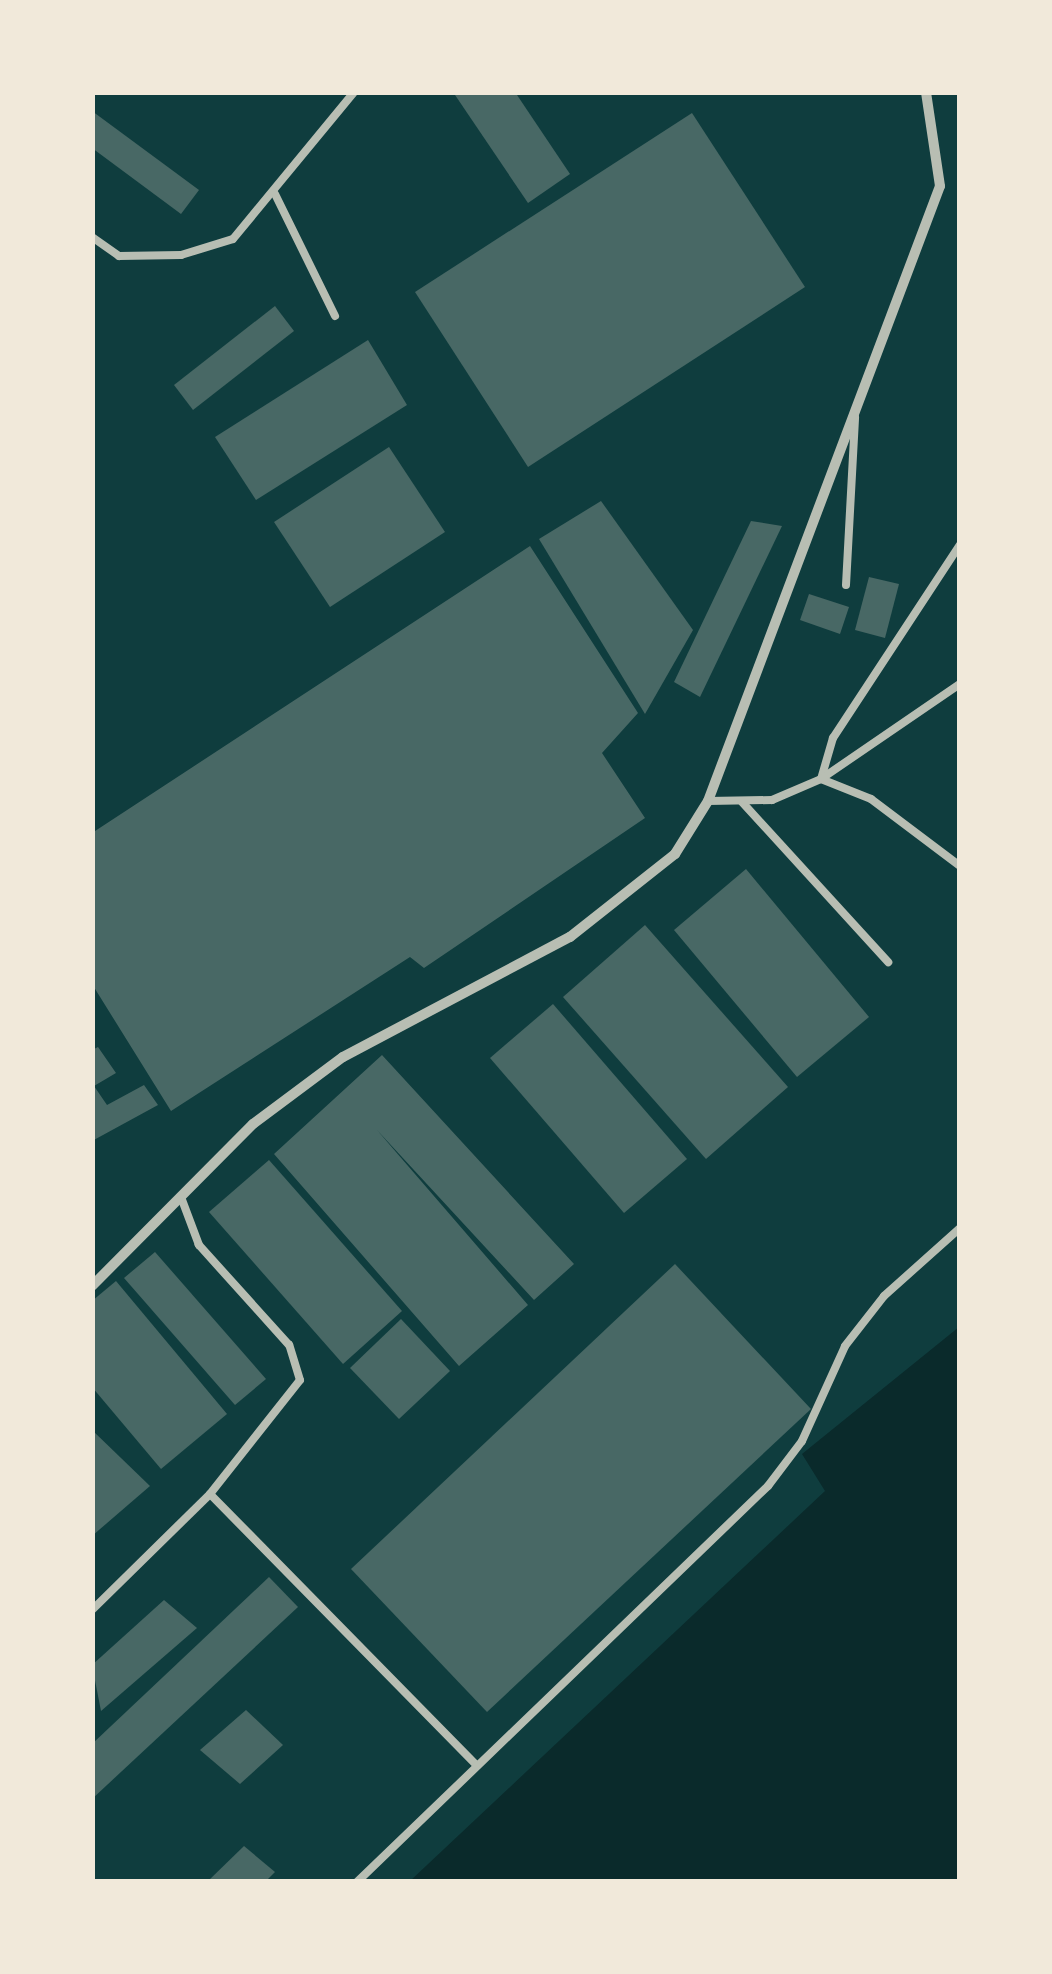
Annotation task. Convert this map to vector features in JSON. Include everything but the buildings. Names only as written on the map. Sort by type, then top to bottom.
[{"type":"street","points":[[92,1286],[253,1124],[343,1057],[499,980],[639,888],[675,854],[708,801],[940,186],[926,92]]},
{"type":"lane","points":[[92,237],[119,256],[182,255],[233,239],[275,194],[354,92]]},
{"type":"lane","points":[[275,194],[335,316]]},
{"type":"lane","points":[[846,585],[856,402]]},
{"type":"lane","points":[[822,779],[833,738],[960,545]]},
{"type":"lane","points":[[708,801],[742,802],[822,779],[960,684]]},
{"type":"lane","points":[[822,779],[871,799],[960,866]]},
{"type":"lane","points":[[742,802],[888,962]]},
{"type":"lane","points":[[92,1610],[210,1494],[290,1402],[299,1364],[198,1245],[181,1197]]},
{"type":"lane","points":[[358,1882],[768,1486],[802,1441],[845,1346],[884,1296],[960,1228]]},
{"type":"lane","points":[[210,1494],[476,1766]]},
{"type":"water","points":[[959,1327],[959,1881],[410,1881],[825,1491],[802,1454]]}]
